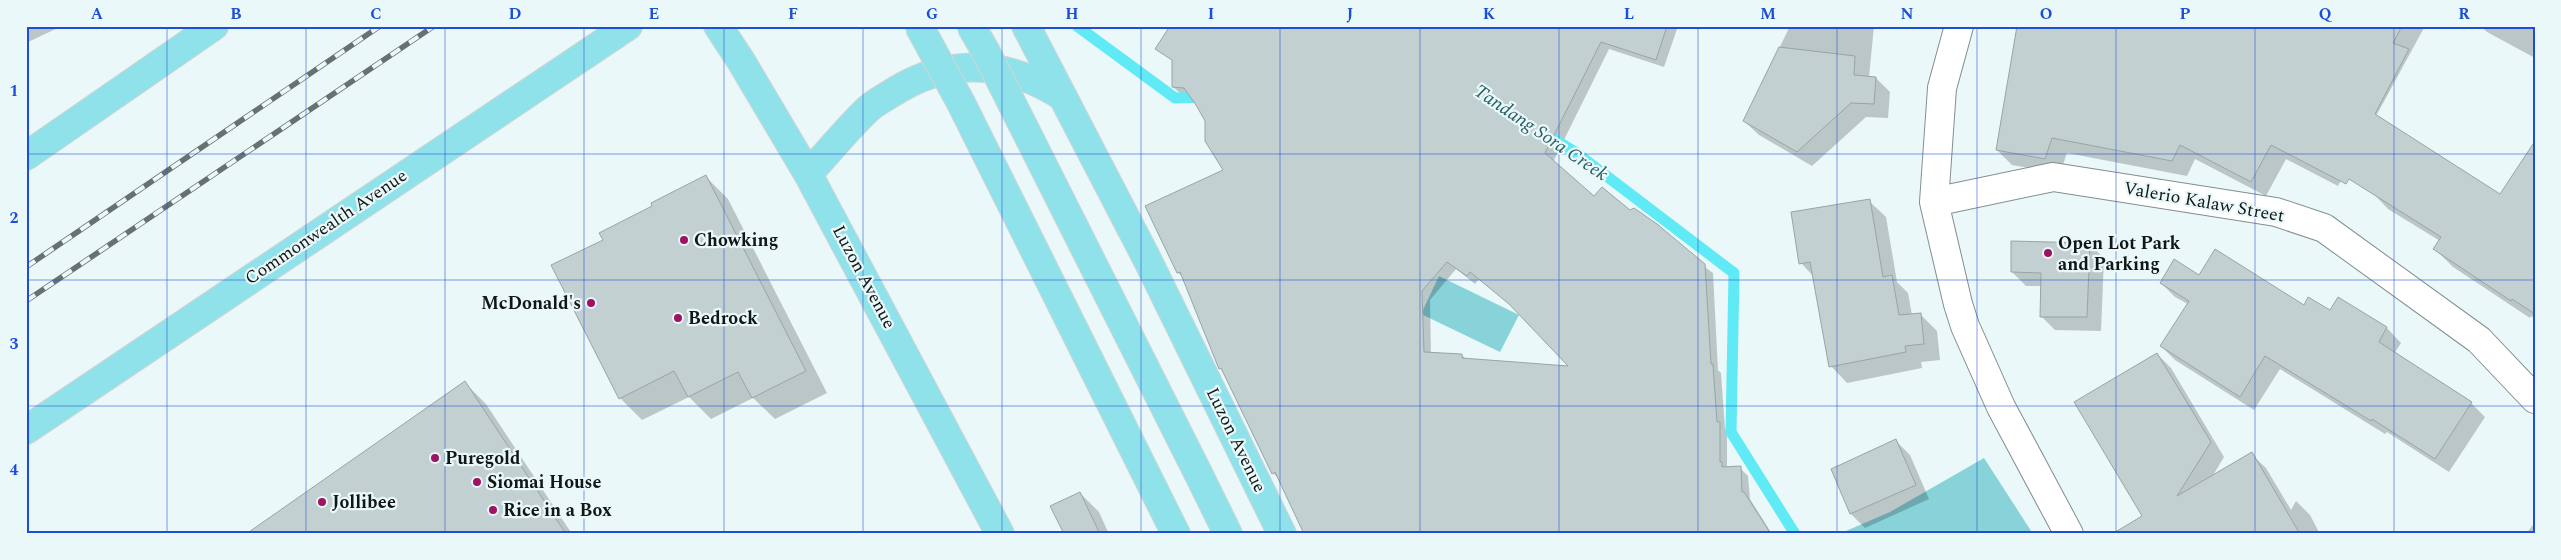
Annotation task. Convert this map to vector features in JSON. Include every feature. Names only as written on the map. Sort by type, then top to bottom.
[{"type":"main road","points":[[26,156],[214,26]]},
{"type":"main road","name":"Commonwealth Avenue","points":[[26,430],[628,26]]},
{"type":"main road","name":"Luzon Avenue","points":[[718,26],[741,60],[808,174],[1000,534]]},
{"type":"main road","points":[[919,26],[961,103],[1176,534]]},
{"type":"main road","points":[[971,26],[994,68],[1228,534]]},
{"type":"main road","name":"Luzon Avenue","points":[[1026,26],[1147,259],[1282,534]]},
{"type":"main road","points":[[808,174],[868,109],[911,81],[945,69],[982,66],[1018,73],[1041,82],[1062,96]]},
{"type":"street","points":[[1959,26],[1942,88],[1934,202],[1965,326],[2001,407],[2069,534]]},
{"type":"street","name":"Valerio Kalaw Street","points":[[1934,202],[2053,177],[2276,212],[2324,228],[2479,340],[2535,398]]},
{"type":"shaded area","points":[[1439,276],[1519,315],[1500,352],[1421,314]]},
{"type":"shaded area","points":[[1984,458],[2033,534],[1839,534],[1890,512]]},
{"type":"building","points":[[1170,26],[1667,26],[1656,60],[1601,42],[1545,153],[1594,196],[1602,187],[1630,210],[1634,208],[1657,224],[1705,264],[1711,364],[1713,364],[1717,422],[1720,422],[1720,462],[1722,462],[1722,467],[1741,466],[1742,492],[1744,492],[1771,534],[1304,534],[1275,472],[1272,474],[1221,368],[1219,369],[1180,272],[1177,273],[1145,206],[1223,170],[1205,141],[1205,121],[1196,105],[1184,88],[1172,87],[1172,60],[1155,49]],"holes":[[[1447,262],[1467,276],[1470,272],[1509,304],[1568,366],[1462,358],[1462,354],[1424,352],[1422,291]]]},
{"type":"building","points":[[2017,26],[2402,26],[2393,43],[2409,49],[2375,114],[2500,194],[2535,141],[2535,314],[2512,299],[2511,301],[2433,249],[2441,237],[2349,179],[2346,184],[2271,145],[2251,182],[2180,145],[2172,161],[2052,138],[2045,159],[1996,150]]},
{"type":"building","points":[[1779,47],[1855,56],[1854,75],[1876,77],[1874,104],[1851,103],[1797,152],[1743,121]]},
{"type":"building","name":"Bedrock","points":[[706,175],[806,371],[752,398],[738,372],[688,397],[674,371],[619,399],[551,265],[603,240],[599,233],[652,206],[651,203]]},
{"type":"building","points":[[1870,199],[1883,277],[1892,275],[1899,315],[1921,313],[1924,344],[1905,346],[1906,352],[1829,367],[1810,262],[1799,264],[1791,212]]},
{"type":"building","points":[[2011,241],[2090,243],[2087,317],[2040,317],[2041,273],[2011,272]]},
{"type":"building","points":[[2215,249],[2304,305],[2308,297],[2330,310],[2338,297],[2387,327],[2379,342],[2472,402],[2435,459],[2372,419],[2371,421],[2265,356],[2240,397],[2160,346],[2189,301],[2160,283],[2174,259],[2199,275]]},
{"type":"building","points":[[2157,353],[2211,442],[2177,496],[2252,452],[2300,534],[2112,534],[2142,516],[2074,402]]},
{"type":"building","name":"Puregold","points":[[465,381],[566,534],[246,534]]},
{"type":"building","points":[[1896,439],[1916,485],[1850,514],[1831,469]]},
{"type":"building","points":[[1080,492],[1100,534],[1064,534],[1050,506]]},
{"type":"waterway","name":"Tandang Sora Creek","points":[[1077,26],[1175,98],[1205,97]]},
{"type":"waterway","name":"Tandang Sora Creek","points":[[1539,130],[1575,152],[1734,273],[1731,432],[1795,534]]},
{"type":"railway","points":[[26,267],[380,26]]},
{"type":"railway","points":[[26,301],[434,26]]},
{"type":"place","name":"Chowking","points":[[684,240]]},
{"type":"place","name":"Open Lot Park and Parking","points":[[2048,253]]},
{"type":"place","name":"McDonald's","points":[[591,303]]},
{"type":"place","name":"Bedrock","points":[[678,318]]},
{"type":"place","name":"Puregold","points":[[435,458]]},
{"type":"place","name":"Siomai House","points":[[477,482]]},
{"type":"place","name":"Jollibee","points":[[322,502]]},
{"type":"place","name":"Rice in a Box","points":[[493,510]]}]
